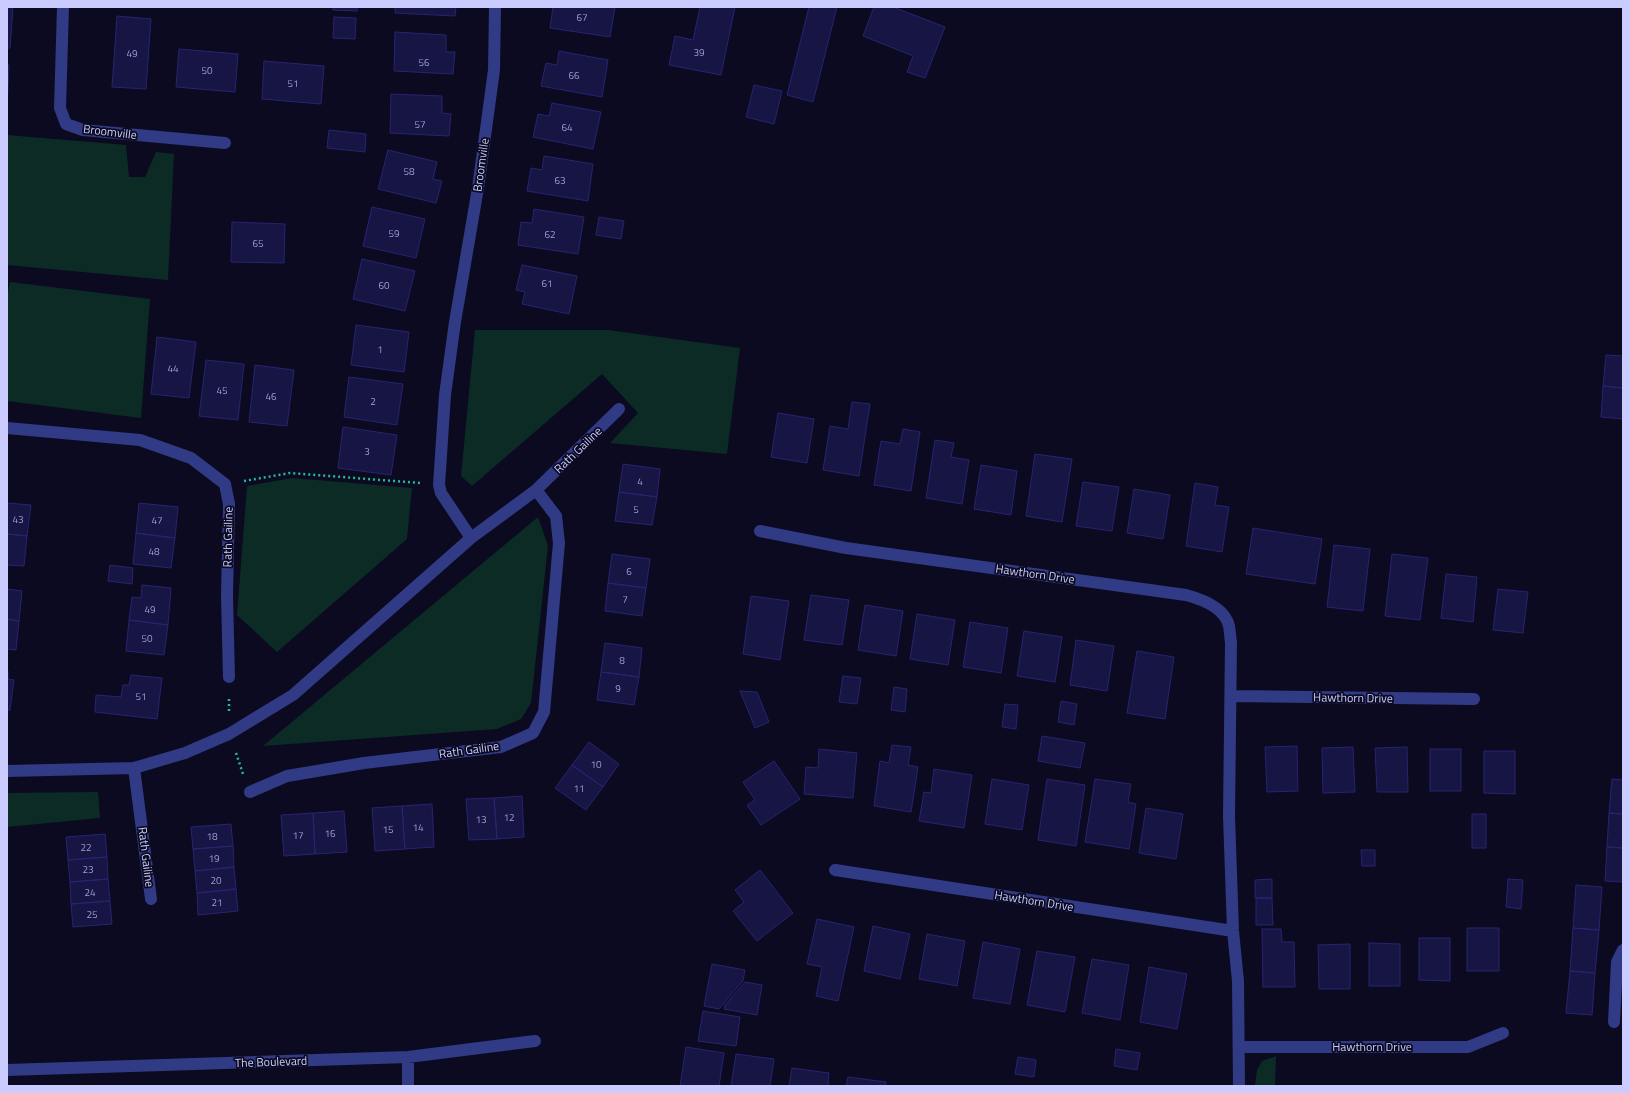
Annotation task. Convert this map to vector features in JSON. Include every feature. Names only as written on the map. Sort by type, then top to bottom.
[{"type":"street","name":"Broomville","points":[[63,7],[60,108],[66,124],[83,130],[225,143]]},
{"type":"street","name":"Broomville","points":[[439,485],[445,395],[455,322],[478,188],[494,70],[495,7]]},
{"type":"street","name":"Rath Gailine","points":[[7,771],[134,768],[185,753],[229,734],[293,695],[471,538],[536,490],[619,410]]},
{"type":"street","points":[[7,428],[140,440],[191,458],[226,484]]},
{"type":"street","name":"Rath Gailine","points":[[226,484],[229,504],[227,596],[229,677]]},
{"type":"street","points":[[439,485],[441,493],[471,538]]},
{"type":"street","name":"Rath Gailine","points":[[250,792],[287,776],[364,763],[501,747],[533,733],[544,712],[559,543],[556,516],[536,490]]},
{"type":"street","name":"Hawthorn Drive","points":[[760,531],[846,548],[1186,595],[1203,599],[1221,613],[1229,624],[1231,642],[1232,696],[1229,816],[1233,931],[1238,981],[1239,1086]]},
{"type":"street","name":"Hawthorn Drive","points":[[1232,696],[1474,699]]},
{"type":"street","name":"Rath Gailine","points":[[134,768],[151,899]]},
{"type":"street","name":"Hawthorn Drive","points":[[836,870],[1233,931]]},
{"type":"street","points":[[1614,1022],[1617,962],[1623,950]]},
{"type":"street","name":"Hawthorn Drive","points":[[1239,1047],[1468,1047],[1503,1033]]},
{"type":"street","name":"The Boulevard","points":[[7,1070],[408,1057],[535,1041]]},
{"type":"street","points":[[408,1057],[408,1086]]},
{"type":"path","points":[[226,484],[290,473],[439,485]]},
{"type":"green space","points":[[7,135],[126,145],[129,177],[145,177],[156,152],[174,154],[168,280],[7,265]]},
{"type":"green space","points":[[10,282],[150,299],[141,418],[7,401],[7,297]]},
{"type":"green space","points":[[475,330],[608,330],[740,348],[727,454],[610,443],[638,413],[602,374],[472,486],[461,476]]},
{"type":"green space","points":[[292,478],[412,488],[407,539],[277,652],[237,615],[247,486]]},
{"type":"green space","points":[[538,517],[548,546],[531,703],[521,719],[497,729],[263,746]]},
{"type":"green space","points":[[98,792],[100,818],[7,827],[7,793]]},
{"type":"green space","points":[[1276,1056],[1275,1086],[1255,1086],[1257,1070],[1262,1061]]},
{"type":"building","points":[[7,7],[13,7],[10,48],[7,48]]},
{"type":"building","points":[[333,7],[357,7],[357,11],[333,10]]},
{"type":"building","points":[[395,7],[456,7],[455,16],[395,13]]},
{"type":"building","points":[[553,7],[615,7],[610,37],[550,28]]},
{"type":"building","points":[[700,7],[735,7],[721,75],[669,65],[675,36],[693,40]]},
{"type":"building","points":[[809,7],[837,7],[813,102],[787,95]]},
{"type":"building","points":[[874,7],[893,7],[945,27],[925,78],[907,72],[913,56],[863,36]]},
{"type":"building","points":[[117,16],[151,19],[146,89],[112,87]]},
{"type":"building","points":[[334,17],[356,18],[355,39],[333,38]]},
{"type":"building","points":[[395,32],[446,35],[446,52],[455,52],[453,74],[394,71]]},
{"type":"building","points":[[179,49],[238,54],[235,92],[176,87]]},
{"type":"building","points":[[559,51],[608,60],[602,97],[541,86],[546,63],[557,65]]},
{"type":"building","points":[[264,61],[324,66],[321,104],[262,99]]},
{"type":"building","points":[[7,65],[9,65],[7,108]]},
{"type":"building","points":[[754,85],[782,91],[774,124],[746,117]]},
{"type":"building","points":[[391,94],[442,96],[442,113],[451,114],[449,136],[390,133]]},
{"type":"building","points":[[552,103],[601,112],[593,149],[533,137],[538,114],[549,116]]},
{"type":"building","points":[[329,130],[366,134],[365,152],[327,148]]},
{"type":"building","points":[[388,150],[437,162],[433,179],[442,181],[436,203],[378,189]]},
{"type":"building","points":[[544,156],[593,164],[588,201],[527,191],[531,168],[542,170]]},
{"type":"building","points":[[372,207],[425,219],[416,258],[363,246]]},
{"type":"building","points":[[534,209],[584,217],[578,254],[518,245],[521,222],[532,223]]},
{"type":"building","points":[[599,217],[624,221],[621,239],[596,235]]},
{"type":"building","points":[[232,222],[285,224],[284,263],[231,262]]},
{"type":"building","points":[[362,259],[415,271],[405,311],[353,299]]},
{"type":"building","points":[[522,265],[577,276],[569,314],[522,304],[525,292],[516,290]]},
{"type":"building","points":[[356,325],[409,332],[404,372],[351,365]]},
{"type":"building","points":[[157,337],[196,342],[189,398],[151,394]]},
{"type":"building","points":[[1606,355],[1623,356],[1623,388],[1603,386]]},
{"type":"building","points":[[206,360],[244,364],[238,420],[199,416]]},
{"type":"building","points":[[255,365],[294,370],[287,426],[249,422]]},
{"type":"building","points":[[349,377],[403,384],[397,425],[344,417]]},
{"type":"building","points":[[1603,386],[1623,388],[1623,419],[1601,417]]},
{"type":"building","points":[[852,402],[870,404],[859,476],[823,470],[830,426],[848,429]]},
{"type":"building","points":[[778,413],[814,419],[807,463],[771,457]]},
{"type":"building","points":[[343,427],[397,435],[391,475],[338,468]]},
{"type":"building","points":[[903,429],[920,432],[911,491],[874,485],[881,441],[900,444]]},
{"type":"building","points":[[935,440],[954,443],[951,457],[969,460],[962,504],[926,498]]},
{"type":"building","points":[[1035,454],[1072,459],[1062,522],[1026,516]]},
{"type":"building","points":[[623,464],[660,469],[657,497],[619,492]]},
{"type":"building","points":[[981,465],[1017,471],[1011,515],[974,509]]},
{"type":"building","points":[[1083,482],[1119,487],[1112,531],[1076,526]]},
{"type":"building","points":[[1195,483],[1218,487],[1215,505],[1229,507],[1222,552],[1186,546]]},
{"type":"building","points":[[1134,489],[1170,495],[1163,539],[1127,533]]},
{"type":"building","points":[[619,492],[657,497],[652,525],[615,521]]},
{"type":"building","points":[[7,503],[31,505],[27,536],[7,534]]},
{"type":"building","points":[[139,503],[178,507],[175,538],[136,533]]},
{"type":"building","points":[[1253,528],[1322,539],[1315,584],[1246,574]]},
{"type":"building","points":[[136,533],[175,538],[171,568],[133,564]]},
{"type":"building","points":[[7,534],[27,536],[24,566],[7,565]]},
{"type":"building","points":[[1334,545],[1370,549],[1363,611],[1327,607]]},
{"type":"building","points":[[612,554],[650,559],[646,588],[608,583]]},
{"type":"building","points":[[1392,554],[1428,558],[1420,620],[1385,616]]},
{"type":"building","points":[[110,565],[133,568],[132,584],[108,581]]},
{"type":"building","points":[[1446,574],[1477,577],[1473,622],[1441,618]]},
{"type":"building","points":[[608,583],[646,588],[642,616],[605,611]]},
{"type":"building","points":[[142,585],[171,588],[168,625],[129,620],[132,597],[141,598]]},
{"type":"building","points":[[7,589],[22,591],[19,621],[7,619]]},
{"type":"building","points":[[1498,589],[1528,592],[1523,633],[1493,630]]},
{"type":"building","points":[[811,595],[849,600],[842,645],[804,640]]},
{"type":"building","points":[[751,596],[789,601],[780,660],[743,654]]},
{"type":"building","points":[[865,605],[903,611],[896,656],[858,650]]},
{"type":"building","points":[[917,614],[955,620],[948,665],[910,659]]},
{"type":"building","points":[[7,619],[19,621],[16,650],[7,649]]},
{"type":"building","points":[[129,620],[168,625],[164,655],[126,651]]},
{"type":"building","points":[[970,622],[1008,628],[1001,673],[963,667]]},
{"type":"building","points":[[1024,631],[1062,637],[1055,682],[1017,676]]},
{"type":"building","points":[[1076,640],[1114,646],[1107,691],[1070,685]]},
{"type":"building","points":[[605,643],[642,648],[639,677],[601,672]]},
{"type":"building","points":[[1137,651],[1174,657],[1165,719],[1127,713]]},
{"type":"building","points":[[7,671],[8,679],[14,680],[10,710],[7,710]]},
{"type":"building","points":[[601,672],[639,677],[634,705],[597,700]]},
{"type":"building","points":[[131,675],[162,678],[157,719],[95,712],[96,695],[121,697],[123,685],[129,685]]},
{"type":"building","points":[[843,676],[861,678],[857,704],[839,702]]},
{"type":"building","points":[[894,687],[907,689],[905,712],[891,710]]},
{"type":"building","points":[[740,691],[757,692],[769,722],[755,728]]},
{"type":"building","points":[[1061,701],[1077,704],[1074,725],[1058,722]]},
{"type":"building","points":[[1005,704],[1018,705],[1016,729],[1002,727]]},
{"type":"building","points":[[1042,736],[1085,743],[1080,768],[1038,761]]},
{"type":"building","points":[[589,742],[619,764],[603,787],[572,765]]},
{"type":"building","points":[[892,745],[911,747],[908,765],[918,767],[911,812],[874,806],[880,761],[889,763]]},
{"type":"building","points":[[1297,746],[1298,791],[1267,792],[1265,747]]},
{"type":"building","points":[[1353,747],[1355,792],[1323,793],[1322,748]]},
{"type":"building","points":[[1407,747],[1408,792],[1377,792],[1375,748]]},
{"type":"building","points":[[819,749],[857,753],[853,798],[804,794],[806,767],[818,768]]},
{"type":"building","points":[[1430,749],[1461,749],[1461,791],[1430,791]]},
{"type":"building","points":[[1484,751],[1515,751],[1515,794],[1484,793]]},
{"type":"building","points":[[774,761],[800,799],[761,825],[747,805],[755,800],[743,782]]},
{"type":"building","points":[[572,765],[603,787],[586,810],[555,788]]},
{"type":"building","points":[[934,769],[972,775],[964,828],[919,821],[924,792],[931,793]]},
{"type":"building","points":[[992,779],[1029,785],[1022,830],[985,824]]},
{"type":"building","points":[[1047,779],[1085,785],[1076,846],[1038,840]]},
{"type":"building","points":[[1095,779],[1131,784],[1128,802],[1136,804],[1129,849],[1085,842]]},
{"type":"building","points":[[1612,779],[1623,780],[1623,814],[1609,813]]},
{"type":"building","points":[[522,796],[524,837],[497,839],[494,798]]},
{"type":"building","points":[[494,798],[497,839],[469,840],[466,799]]},
{"type":"building","points":[[432,804],[434,847],[405,849],[402,806]]},
{"type":"building","points":[[402,806],[405,849],[375,851],[372,808]]},
{"type":"building","points":[[1146,808],[1183,814],[1176,859],[1139,853]]},
{"type":"building","points":[[344,811],[347,852],[315,854],[313,813]]},
{"type":"building","points":[[313,813],[315,854],[284,856],[281,815]]},
{"type":"building","points":[[1609,813],[1623,814],[1623,848],[1607,847]]},
{"type":"building","points":[[1472,814],[1486,814],[1486,848],[1472,848]]},
{"type":"building","points":[[231,824],[233,846],[193,849],[191,827]]},
{"type":"building","points":[[105,834],[107,857],[68,860],[66,837]]},
{"type":"building","points":[[233,846],[234,867],[195,871],[193,849]]},
{"type":"building","points":[[1607,847],[1623,848],[1623,882],[1605,881]]},
{"type":"building","points":[[1361,850],[1375,850],[1375,866],[1362,866]]},
{"type":"building","points":[[107,857],[108,879],[70,882],[68,860]]},
{"type":"building","points":[[234,867],[236,889],[197,893],[195,871]]},
{"type":"building","points":[[760,870],[793,913],[757,941],[733,911],[744,902],[735,890]]},
{"type":"building","points":[[108,879],[110,901],[71,904],[70,882]]},
{"type":"building","points":[[1272,879],[1272,898],[1255,898],[1255,880]]},
{"type":"building","points":[[1508,879],[1523,880],[1521,909],[1506,907]]},
{"type":"building","points":[[1576,885],[1602,887],[1599,930],[1573,928]]},
{"type":"building","points":[[236,889],[238,911],[198,915],[197,893]]},
{"type":"building","points":[[1256,898],[1272,898],[1273,925],[1256,925]]},
{"type":"building","points":[[110,901],[112,924],[73,927],[71,904]]},
{"type":"building","points":[[817,919],[854,927],[838,1001],[816,996],[822,967],[807,964]]},
{"type":"building","points":[[873,926],[910,934],[900,979],[864,971]]},
{"type":"building","points":[[1467,928],[1499,928],[1499,971],[1467,971]]},
{"type":"building","points":[[1573,928],[1599,930],[1595,973],[1570,971]]},
{"type":"building","points":[[1262,929],[1281,929],[1282,942],[1294,942],[1295,987],[1263,987]]},
{"type":"building","points":[[927,934],[965,941],[957,986],[919,979]]},
{"type":"building","points":[[1419,938],[1450,938],[1450,981],[1419,980]]},
{"type":"building","points":[[983,942],[1020,949],[1010,1004],[973,998]]},
{"type":"building","points":[[1369,943],[1400,944],[1400,986],[1369,986]]},
{"type":"building","points":[[1350,944],[1350,989],[1319,989],[1318,945]]},
{"type":"building","points":[[1037,951],[1075,957],[1065,1012],[1027,1005]]},
{"type":"building","points":[[1092,959],[1129,965],[1120,1020],[1082,1013]]},
{"type":"building","points":[[712,964],[745,970],[743,981],[719,1009],[704,1006]]},
{"type":"building","points":[[1149,967],[1187,974],[1177,1029],[1140,1022]]},
{"type":"building","points":[[1570,971],[1595,973],[1592,1015],[1566,1013]]},
{"type":"building","points":[[745,982],[762,985],[757,1015],[724,1009],[725,1005]]},
{"type":"building","points":[[703,1011],[740,1017],[736,1046],[698,1041]]},
{"type":"building","points":[[686,1047],[724,1053],[719,1086],[680,1086]]},
{"type":"building","points":[[1116,1049],[1140,1053],[1137,1070],[1114,1066]]},
{"type":"building","points":[[736,1054],[774,1059],[770,1086],[731,1086]]},
{"type":"building","points":[[1018,1057],[1036,1060],[1034,1077],[1015,1074]]},
{"type":"building","points":[[792,1068],[829,1073],[828,1086],[789,1086]]},
{"type":"building","points":[[848,1077],[886,1082],[885,1086],[846,1086]]}]
